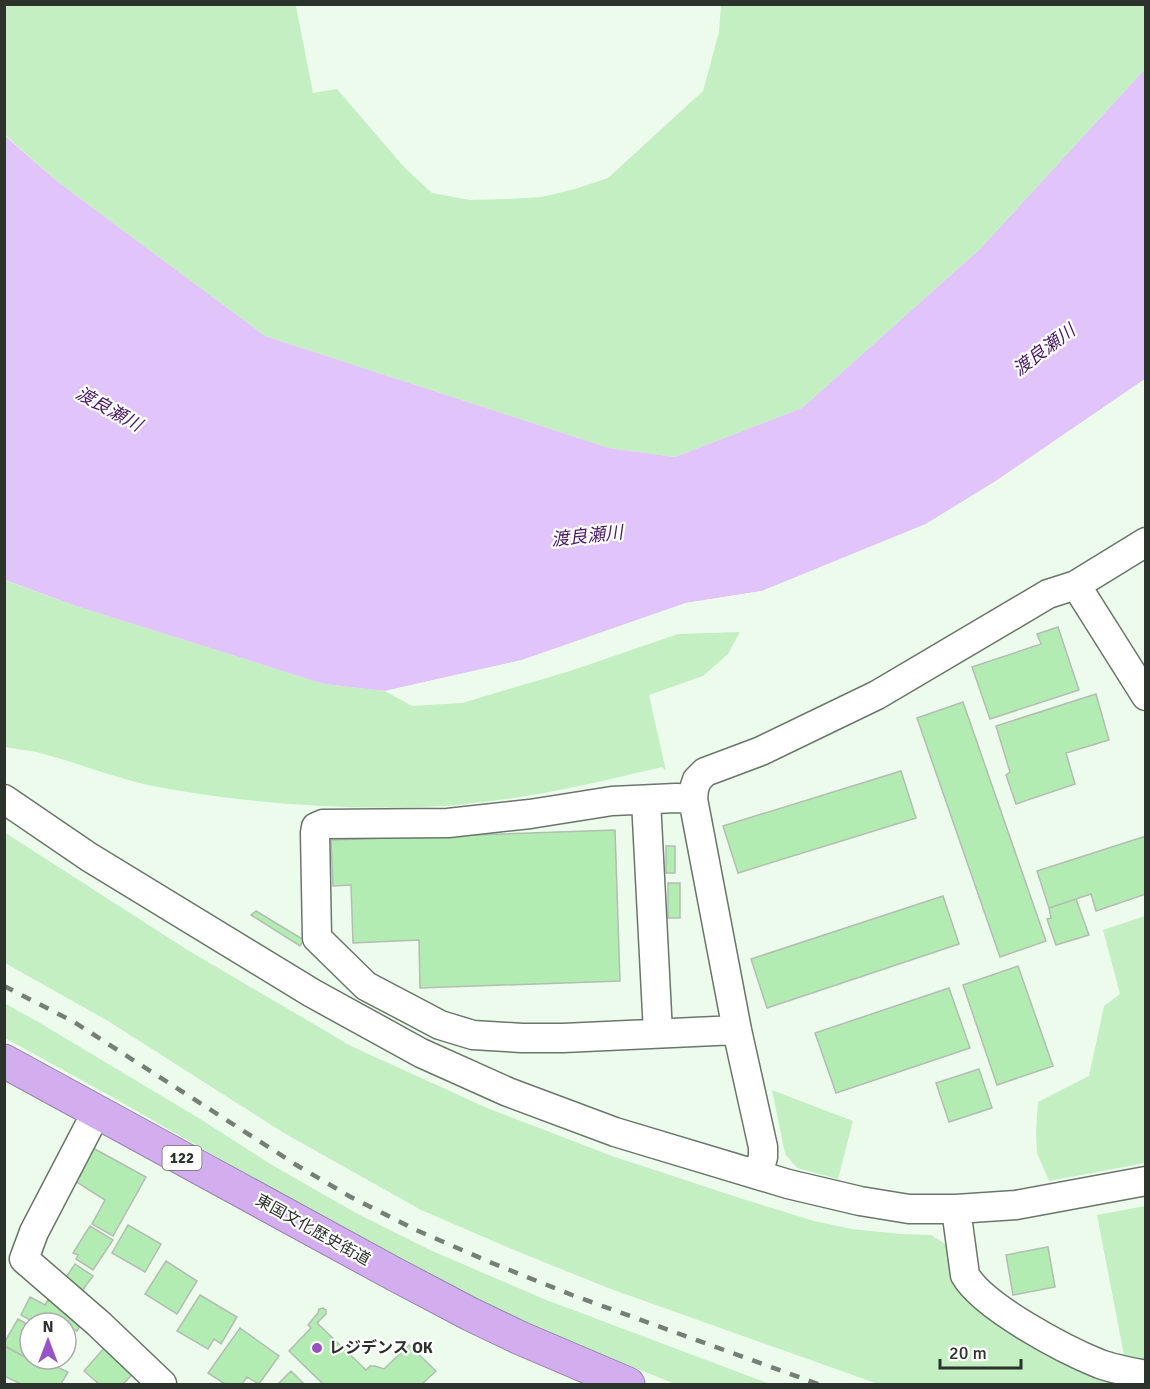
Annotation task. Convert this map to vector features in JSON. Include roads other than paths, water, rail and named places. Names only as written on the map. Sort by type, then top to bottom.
[{"type":"highway","name":"東国文化歴史街道","points":[[4,1061],[470,1314],[519,1338],[628,1384]]},
{"type":"street","points":[[758,1174],[763,1157],[763,1147],[737,1030],[693,799],[697,780],[705,772],[761,751],[877,695],[1048,594],[1076,585],[1146,542]]},
{"type":"street","points":[[1076,585],[1146,696]]},
{"type":"street","points":[[4,799],[89,857],[302,987],[421,1053],[508,1092],[615,1132],[788,1184],[860,1201],[909,1209],[957,1209],[1016,1204],[1146,1181]]},
{"type":"street","points":[[693,799],[612,801],[530,814],[448,823],[323,824],[316,827],[315,833],[317,938],[366,986],[440,1025],[473,1035],[522,1038],[737,1030]]},
{"type":"street","points":[[646,800],[658,1033]]},
{"type":"street","points":[[97,1111],[34,1232],[24,1259],[98,1323],[162,1384]]},
{"type":"street","points":[[957,1209],[965,1275],[970,1284],[980,1293],[1047,1340],[1101,1364],[1146,1375]]},
{"type":"water","name":"渡良瀬川","points":[[1145,69],[1145,379],[996,481],[926,524],[762,591],[686,603],[522,660],[385,691],[324,684],[76,606],[5,580],[4,135],[58,182],[265,336],[609,448],[675,457],[802,408],[980,249]]},
{"type":"railway","points":[[4,986],[74,1022],[298,1166],[349,1196],[416,1230],[572,1295],[818,1384]]},
{"type":"place","name":"レジデンス OK","points":[[317,1348]]}]
